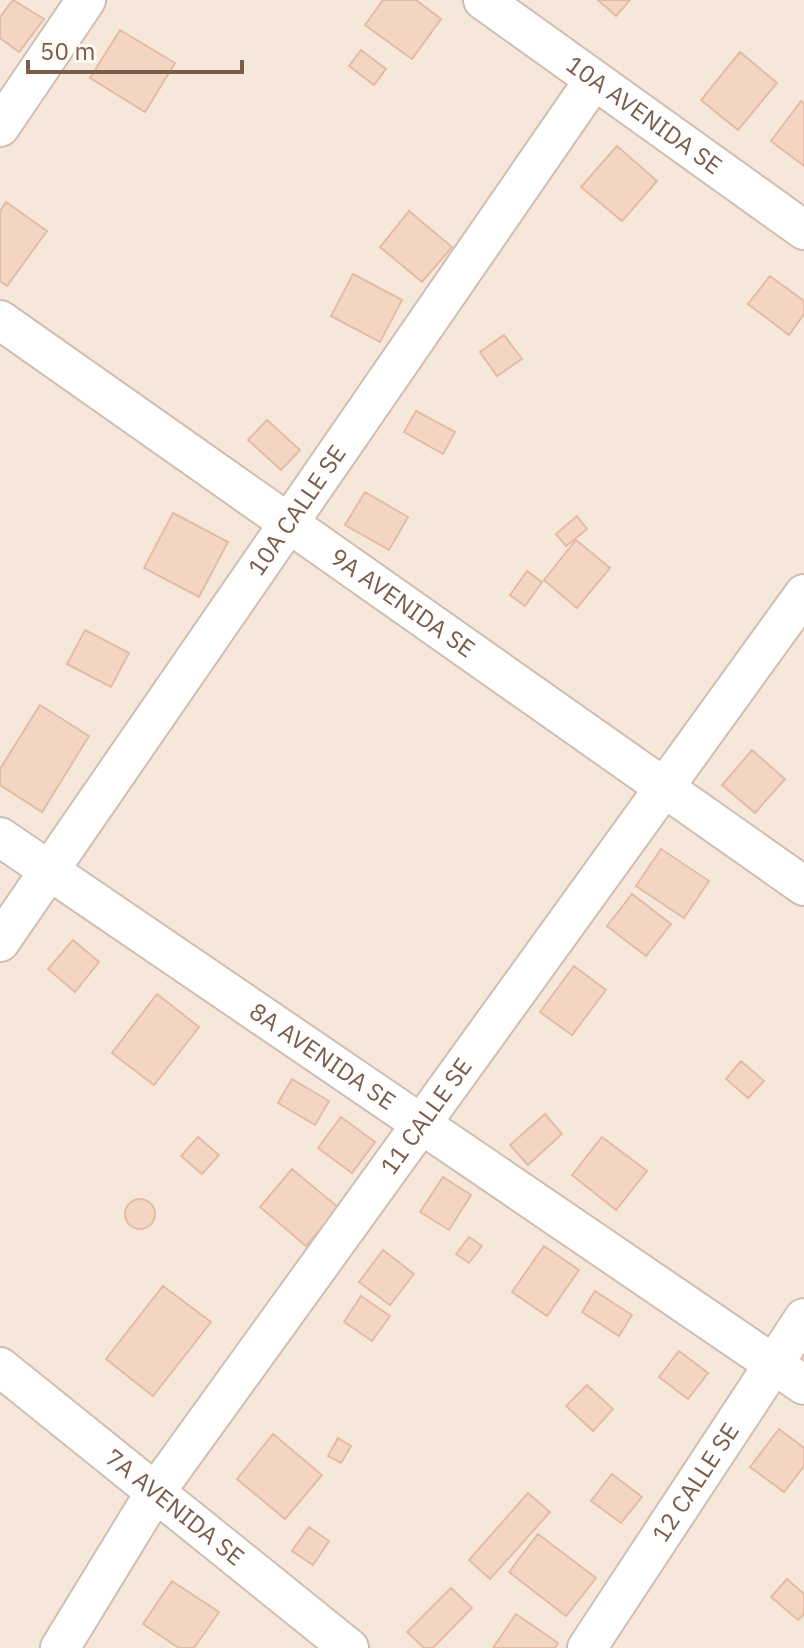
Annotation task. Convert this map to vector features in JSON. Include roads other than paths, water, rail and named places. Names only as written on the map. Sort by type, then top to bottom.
[{"type":"street","points":[[0,127],[86,0]]},
{"type":"street","name":"10A AVENIDA SE","points":[[483,0],[804,230]]},
{"type":"street","name":"10A CALLE SE","points":[[0,942],[594,80]]},
{"type":"street","name":"9A AVENIDA SE","points":[[0,320],[804,886]]},
{"type":"street","name":"11 CALLE SE","points":[[60,1648],[154,1494],[804,594]]},
{"type":"street","name":"8A AVENIDA SE","points":[[0,837],[789,1374]]},
{"type":"street","name":"12 CALLE SE","points":[[587,1648],[789,1374],[804,1318]]},
{"type":"street","name":"7A AVENIDA SE","points":[[0,1367],[349,1648]]}]
